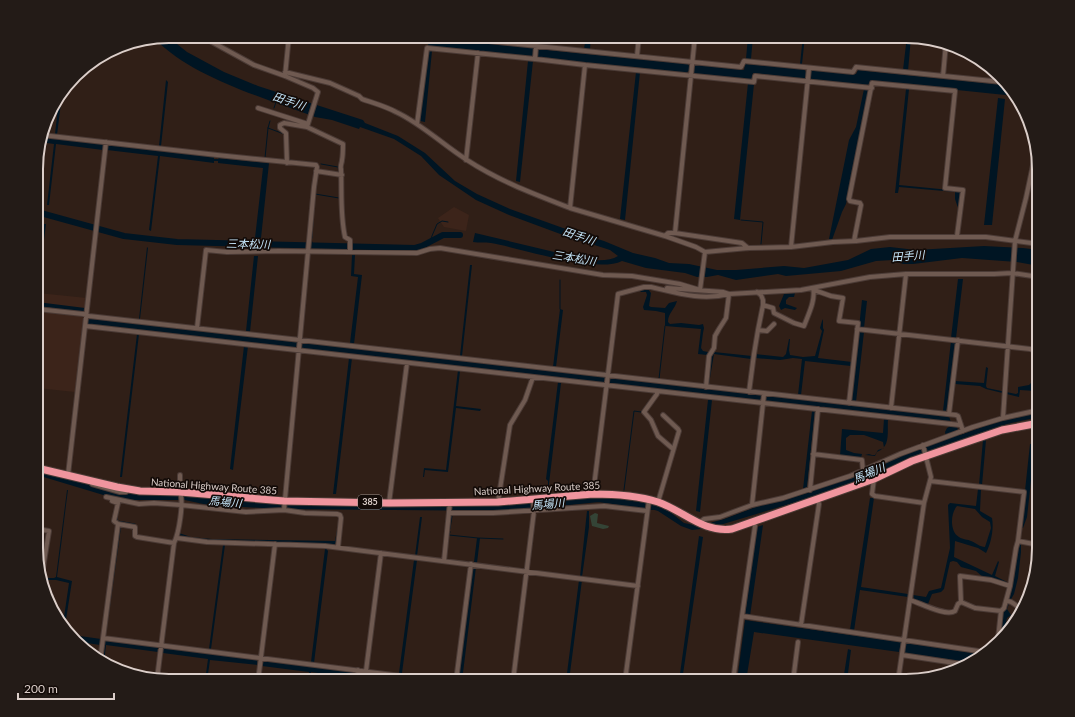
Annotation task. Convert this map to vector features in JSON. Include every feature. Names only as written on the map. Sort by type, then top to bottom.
[{"type":"highway","name":"National Highway Route 385","points":[[43,469],[140,491],[284,506],[389,502],[450,503],[533,501],[593,494],[608,494],[658,502],[712,529],[721,530],[732,529],[874,479],[926,455],[1002,430],[1032,424]]},
{"type":"street","points":[[214,43],[254,65],[285,74],[330,83],[359,96],[362,99],[397,112],[417,124],[466,160],[491,175],[518,188],[570,208],[665,236],[696,247],[705,254],[748,248],[791,247],[856,242],[890,237],[986,237],[1015,243],[1032,244]]},
{"type":"street","points":[[285,74],[288,43]]},
{"type":"street","points":[[496,43],[536,48],[637,56],[692,64],[741,67],[744,61],[809,69],[853,72],[856,67],[996,81]]},
{"type":"street","points":[[637,56],[638,43]]},
{"type":"street","points":[[675,233],[694,43]]},
{"type":"street","points":[[417,124],[427,48],[478,54],[535,58],[585,65],[691,74],[754,82],[755,76],[808,80],[872,88]]},
{"type":"street","points":[[535,58],[536,48]]},
{"type":"street","points":[[943,76],[945,50]]},
{"type":"street","points":[[466,160],[478,54]]},
{"type":"street","points":[[570,208],[585,65]]},
{"type":"street","points":[[791,247],[809,69]]},
{"type":"street","points":[[285,74],[318,92],[308,124]]},
{"type":"street","points":[[854,241],[861,205],[860,203],[850,201],[849,199],[872,83],[955,91],[945,188],[963,190],[957,236]]},
{"type":"street","points":[[258,108],[308,124],[343,144],[340,168],[342,174],[342,224],[345,237],[350,240],[350,252]]},
{"type":"street","points":[[287,163],[286,133],[280,128],[280,125],[284,123],[308,124]]},
{"type":"street","points":[[47,136],[106,146],[316,165],[284,506]]},
{"type":"street","points":[[68,475],[106,146]]},
{"type":"street","points":[[1003,418],[1015,243],[1032,170]]},
{"type":"street","points":[[316,171],[342,174]]},
{"type":"street","points":[[665,236],[668,233],[675,233],[742,243],[748,248]]},
{"type":"street","points":[[197,328],[206,250],[227,252],[308,251],[417,253],[440,248],[603,275],[632,276],[729,294]]},
{"type":"street","points":[[700,288],[705,254]]},
{"type":"street","points":[[593,494],[618,294],[621,292],[644,287],[704,298],[718,297],[729,294],[813,289],[870,277],[906,274],[994,274],[1012,272],[1032,276]]},
{"type":"street","points":[[891,408],[906,274]]},
{"type":"street","points":[[661,289],[668,288],[683,290],[700,288]]},
{"type":"street","points":[[763,305],[773,308],[774,313],[794,323],[804,326],[812,302],[813,289]]},
{"type":"street","points":[[813,289],[831,296],[843,298],[839,321],[858,323],[849,403]]},
{"type":"street","points":[[750,392],[754,354],[763,305],[761,295],[757,292]]},
{"type":"street","points":[[706,387],[709,356],[714,348],[715,336],[718,329],[726,318],[729,294]]},
{"type":"street","points":[[43,310],[197,328],[407,362],[533,377],[607,380],[706,387],[750,392],[764,398],[818,409],[960,425]]},
{"type":"street","points":[[758,330],[767,331],[774,324]]},
{"type":"street","points":[[85,326],[299,345],[607,380],[657,391],[849,403],[949,414],[958,416],[961,432]]},
{"type":"street","points":[[857,329],[1032,350]]},
{"type":"street","points":[[949,414],[958,340]]},
{"type":"street","points":[[389,502],[407,362]]},
{"type":"street","points":[[498,502],[500,482],[511,422],[525,400],[533,377]]},
{"type":"street","points":[[657,391],[657,394],[644,412],[651,420],[658,436],[673,449]]},
{"type":"street","points":[[752,505],[764,398]]},
{"type":"street","points":[[810,490],[818,409]]},
{"type":"street","points":[[699,523],[704,519],[720,517],[752,505],[810,490],[863,471],[946,437],[1003,418],[1032,412]]},
{"type":"street","points":[[658,502],[678,429],[663,415]]},
{"type":"street","points":[[899,674],[924,503],[931,477],[923,446]]},
{"type":"street","points":[[813,454],[862,460],[863,471]]},
{"type":"street","points":[[158,673],[174,543],[181,505],[180,475]]},
{"type":"street","points":[[874,479],[872,494],[875,496],[924,503]]},
{"type":"street","points":[[88,480],[94,485],[120,492],[126,492],[127,489]]},
{"type":"street","points":[[930,481],[1024,492],[1009,601],[1001,611],[999,633]]},
{"type":"street","points":[[106,497],[108,489]]},
{"type":"street","points":[[106,497],[138,504],[154,503],[181,505],[246,512],[284,506],[304,513],[337,514],[340,515],[341,518],[338,548]]},
{"type":"street","points":[[106,497],[106,499],[118,503],[114,521],[118,524],[135,527],[135,536],[174,543]]},
{"type":"street","points":[[800,625],[819,504],[817,499]]},
{"type":"street","points":[[514,674],[534,510],[533,501]]},
{"type":"street","points":[[626,674],[649,501]]},
{"type":"street","points":[[444,561],[450,503]]},
{"type":"street","points":[[450,512],[534,510],[604,506],[647,510]]},
{"type":"street","points":[[101,654],[118,524]]},
{"type":"street","points":[[734,674],[755,526]]},
{"type":"street","points":[[43,530],[49,531],[44,562]]},
{"type":"street","points":[[176,538],[207,542],[338,548],[638,586]]},
{"type":"street","points":[[1018,541],[1032,544]]},
{"type":"street","points":[[259,674],[275,544]]},
{"type":"street","points":[[366,671],[381,553]]},
{"type":"street","points":[[457,674],[471,564]]},
{"type":"street","points":[[910,600],[928,607],[951,613],[955,611],[958,604],[961,602],[960,576],[991,580],[1010,586]]},
{"type":"street","points":[[1009,601],[1018,606]]},
{"type":"street","points":[[961,602],[975,608],[1001,611]]},
{"type":"street","points":[[742,616],[979,651]]},
{"type":"street","points":[[103,638],[388,674]]},
{"type":"street","points":[[793,674],[798,642]]},
{"type":"street","points":[[902,655],[957,663]]},
{"type":"street","points":[[357,674],[358,670]]},
{"type":"shaded area","points":[[454,207],[469,215],[466,231],[444,227],[438,218]]},
{"type":"shaded area","points":[[43,294],[87,298],[75,392],[43,389]]},
{"type":"green space","points":[[595,513],[598,514],[597,523],[609,526],[608,528],[603,529],[592,526],[590,516]]},
{"type":"water","name":"田手川","points":[[176,43],[187,52],[224,72],[258,86],[363,120],[365,123],[398,136],[425,153],[455,181],[477,194],[510,209],[604,241],[633,253],[669,263],[689,264],[717,270],[784,266],[804,268],[848,260],[871,249],[890,247],[916,250],[984,246],[1032,249],[1032,265],[1017,262],[962,258],[913,264],[903,264],[893,260],[876,261],[841,271],[786,276],[778,274],[736,280],[718,275],[697,277],[685,273],[646,268],[622,261],[610,264],[577,262],[491,243],[473,242],[475,233],[573,257],[607,260],[618,256],[610,250],[563,235],[509,215],[476,200],[439,175],[421,156],[394,139],[360,127],[359,129],[332,120],[315,117],[230,86],[189,65],[160,44]]},
{"type":"water","points":[[428,43],[495,43],[533,47],[534,50],[538,49],[688,64],[689,66],[695,67],[695,65],[699,65],[744,70],[745,64],[799,68],[805,70],[806,72],[810,72],[812,70],[856,74],[858,70],[999,84],[1008,95],[870,81],[868,86],[811,79],[810,77],[805,77],[805,79],[753,73],[752,80],[694,74],[694,72],[688,71],[687,73],[538,58],[537,55],[533,55],[532,58],[428,47]]},
{"type":"water","points":[[585,43],[590,43],[590,50],[584,49]]},
{"type":"water","points":[[747,43],[752,43],[751,59],[746,59]]},
{"type":"water","points":[[802,43],[804,43],[802,64],[800,64]]},
{"type":"water","points":[[906,43],[910,43],[908,71],[903,70]]},
{"type":"water","points":[[427,51],[432,51],[425,122],[420,121]]},
{"type":"water","points":[[528,61],[533,61],[520,182],[516,181]]},
{"type":"water","points":[[636,72],[640,72],[625,220],[620,219]]},
{"type":"water","points":[[166,80],[168,82],[161,146],[159,146]]},
{"type":"water","points":[[748,83],[754,84],[740,220],[734,219]]},
{"type":"water","points":[[864,89],[869,90],[846,204],[832,240],[829,239],[849,140],[856,127]]},
{"type":"water","points":[[906,89],[909,89],[899,185],[960,191],[957,222],[958,208],[955,199],[955,192],[899,187],[898,193],[895,193]]},
{"type":"water","points":[[998,98],[1005,99],[992,225],[984,225]]},
{"type":"water","points":[[61,105],[57,135],[55,134],[58,111]]},
{"type":"water","points":[[47,138],[103,144],[103,146],[108,145],[214,157],[214,159],[219,158],[269,163],[261,238],[255,238],[263,168],[218,163],[218,161],[214,161],[214,163],[160,156],[151,231],[149,230],[158,156],[107,150],[107,148],[103,148],[103,150],[56,144],[49,205],[47,205],[54,144],[46,143]]},
{"type":"water","points":[[43,224],[46,224],[43,248]]},
{"type":"water","points":[[147,247],[148,248],[139,319]]},
{"type":"water","points":[[352,255],[355,255],[354,274],[362,275],[354,344],[350,343],[358,277],[351,276]]},
{"type":"water","points":[[254,256],[258,256],[250,332],[246,331]]},
{"type":"water","points":[[470,265],[472,265],[462,356],[460,356]]},
{"type":"water","points":[[958,279],[963,279],[956,338],[951,338]]},
{"type":"water","points":[[648,289],[651,293],[649,306],[651,307],[665,308],[669,303],[677,301],[669,316],[668,322],[670,324],[703,324],[704,328],[701,348],[703,351],[708,352],[707,355],[698,354],[701,329],[665,326],[665,313],[644,310],[643,307],[647,295],[646,292],[641,292],[639,290]]},
{"type":"water","points":[[795,293],[794,297],[789,297],[786,300],[786,304],[797,308],[795,310],[785,308],[781,310],[779,306],[784,294]]},
{"type":"water","points":[[862,300],[867,301],[864,328],[859,328]]},
{"type":"water","points":[[43,303],[85,308],[83,312],[43,307]]},
{"type":"water","points":[[560,309],[563,310],[556,367],[553,367]]},
{"type":"water","points":[[90,318],[297,342],[297,344],[302,342],[605,376],[605,379],[610,380],[610,377],[762,395],[766,398],[766,395],[949,416],[952,426],[957,427],[960,435],[1002,420],[1032,414],[1032,419],[1007,424],[907,459],[866,478],[796,502],[710,528],[692,530],[681,526],[658,511],[645,507],[646,503],[670,512],[684,523],[699,526],[724,519],[761,505],[782,501],[862,474],[900,456],[947,439],[945,432],[949,427],[948,422],[765,402],[765,400],[762,399],[761,402],[609,384],[610,382],[605,381],[604,384],[301,349],[301,347],[297,346],[297,349],[89,325],[88,319]]},
{"type":"water","points":[[823,319],[824,330],[818,358],[852,362],[851,366],[805,361],[801,395],[798,395],[802,359],[793,358],[780,360],[755,358],[755,354],[783,357],[786,354],[790,339],[790,355],[803,357],[815,356],[822,331],[820,328]]},
{"type":"water","points":[[859,332],[864,332],[856,402],[851,402]]},
{"type":"water","points":[[137,334],[139,334],[122,477],[120,477]]},
{"type":"water","points":[[951,341],[956,342],[949,408],[947,408],[946,412],[943,411]]},
{"type":"water","points":[[244,346],[248,346],[233,470],[230,469]]},
{"type":"water","points":[[714,352],[752,356],[751,359],[714,354],[708,384],[711,356]]},
{"type":"water","points":[[349,358],[352,358],[336,494],[333,494]]},
{"type":"water","points":[[986,367],[988,368],[987,388],[1016,394],[1018,393],[1018,387],[1029,385],[1032,382],[1032,391],[1020,390],[1019,397],[986,389],[980,386],[955,384],[955,381],[984,383]]},
{"type":"water","points":[[458,370],[460,371],[456,406],[481,409],[480,411],[456,408],[448,472],[425,470],[423,477],[424,468],[446,470]]},
{"type":"water","points":[[558,382],[561,383],[548,492],[548,481],[546,479]]},
{"type":"water","points":[[708,400],[712,400],[700,512],[696,511]]},
{"type":"water","points":[[812,411],[815,411],[807,487],[803,489]]},
{"type":"water","points":[[884,419],[888,419],[887,438],[884,447],[883,442],[864,435],[850,435],[846,438],[846,450],[862,454],[861,458],[840,456],[842,429],[883,433]]},
{"type":"water","points":[[983,440],[986,440],[982,485],[979,485]]},
{"type":"water","points":[[1030,444],[1032,444],[1032,471],[1027,517],[1023,528],[1021,528]]},
{"type":"water","points":[[883,448],[877,452],[875,456],[865,455],[875,455],[878,450]]},
{"type":"water","points":[[978,489],[981,489],[980,511],[992,518],[993,522],[992,536],[988,549],[986,553],[978,548],[955,541],[954,557],[992,575],[998,561],[995,576],[1009,583],[984,578],[976,571],[961,567],[957,562],[953,561],[950,562],[944,589],[941,592],[932,594],[928,604],[914,599],[913,595],[926,597],[929,591],[941,588],[950,548],[948,505],[950,503],[976,506]],"holes":[[[957,506],[975,509],[982,517],[990,522],[991,528],[985,547],[980,546],[970,540],[961,538],[956,535],[954,531],[952,518]]]},
{"type":"water","points":[[68,490],[57,577],[72,581],[66,620],[64,618],[69,583],[56,580],[47,580],[47,578],[56,577]]},
{"type":"water","points":[[870,498],[874,498],[861,587],[908,594],[908,597],[860,590],[854,631],[850,630]]},
{"type":"water","points":[[587,511],[589,511],[589,527],[582,577],[580,577]]},
{"type":"water","points":[[420,517],[422,517],[417,556],[415,556]]},
{"type":"water","points":[[339,519],[337,542],[334,545],[204,540],[179,535],[179,533],[191,537],[212,539],[335,541]]},
{"type":"water","points":[[763,525],[750,616],[745,615],[757,527]]},
{"type":"water","points":[[120,527],[121,527],[106,636]]},
{"type":"water","points":[[699,536],[703,537],[683,674],[680,674]]},
{"type":"water","points":[[477,538],[480,538],[477,563],[475,563],[474,562]]},
{"type":"water","points":[[1019,543],[1021,543],[1018,578],[1014,594],[1007,609],[1011,615],[1007,618],[1005,626],[1001,631],[1003,611],[1014,578]]},
{"type":"water","points":[[223,545],[225,545],[211,649],[209,649]]},
{"type":"water","points":[[326,548],[328,551],[314,663],[311,662]]},
{"type":"water","points":[[416,559],[402,673],[399,673],[414,560]]},
{"type":"water","points":[[473,567],[476,567],[463,674],[459,674]]},
{"type":"water","points":[[579,580],[582,580],[570,674],[567,674]]},
{"type":"water","points":[[745,620],[901,642],[901,646],[905,647],[906,643],[976,653],[960,661],[905,653],[905,649],[900,648],[899,652],[754,632],[747,674],[738,674]]},
{"type":"water","points":[[79,636],[101,639],[100,645],[86,643]]},
{"type":"water","points":[[105,640],[158,647],[158,652],[106,645],[105,656],[103,655]]},
{"type":"water","points":[[163,648],[257,660],[258,665],[210,660],[208,674],[206,674],[208,659],[163,653]]},
{"type":"water","points":[[848,649],[851,650],[848,674],[844,674]]},
{"type":"water","points":[[264,660],[355,672],[355,674],[325,674],[311,672],[311,674],[309,674],[309,672],[262,666]]},
{"type":"waterway","name":"田手川","points":[[274,108],[276,102]]},
{"type":"waterway","points":[[265,158],[270,121]]},
{"type":"waterway","points":[[268,128],[284,134]]},
{"type":"waterway","points":[[289,160],[302,162]]},
{"type":"waterway","points":[[305,162],[317,163]]},
{"type":"waterway","points":[[321,164],[338,167],[339,172]]},
{"type":"waterway","points":[[315,194],[339,198]]},
{"type":"waterway","points":[[312,238],[314,205]]},
{"type":"waterway","name":"三本松川","points":[[43,214],[124,236],[177,242],[415,248],[443,235],[460,235]]},
{"type":"waterway","points":[[741,220],[763,222],[761,244]]},
{"type":"waterway","points":[[429,243],[437,224],[442,221],[448,222]]},
{"type":"waterway","points":[[346,231],[347,236]]},
{"type":"waterway","name":"三本松川","points":[[256,249],[258,245]]},
{"type":"waterway","points":[[560,280],[560,309]]},
{"type":"waterway","points":[[659,379],[665,326]]},
{"type":"waterway","points":[[624,490],[634,411],[641,412],[655,393]]},
{"type":"waterway","name":"馬場川","points":[[43,474],[120,497],[185,497],[209,502],[279,506],[508,508],[599,499],[652,507]]},
{"type":"waterway","points":[[118,511],[118,521],[135,524]]},
{"type":"waterway","points":[[450,529],[452,516]]},
{"type":"waterway","points":[[450,532],[449,535],[503,539]]}]
